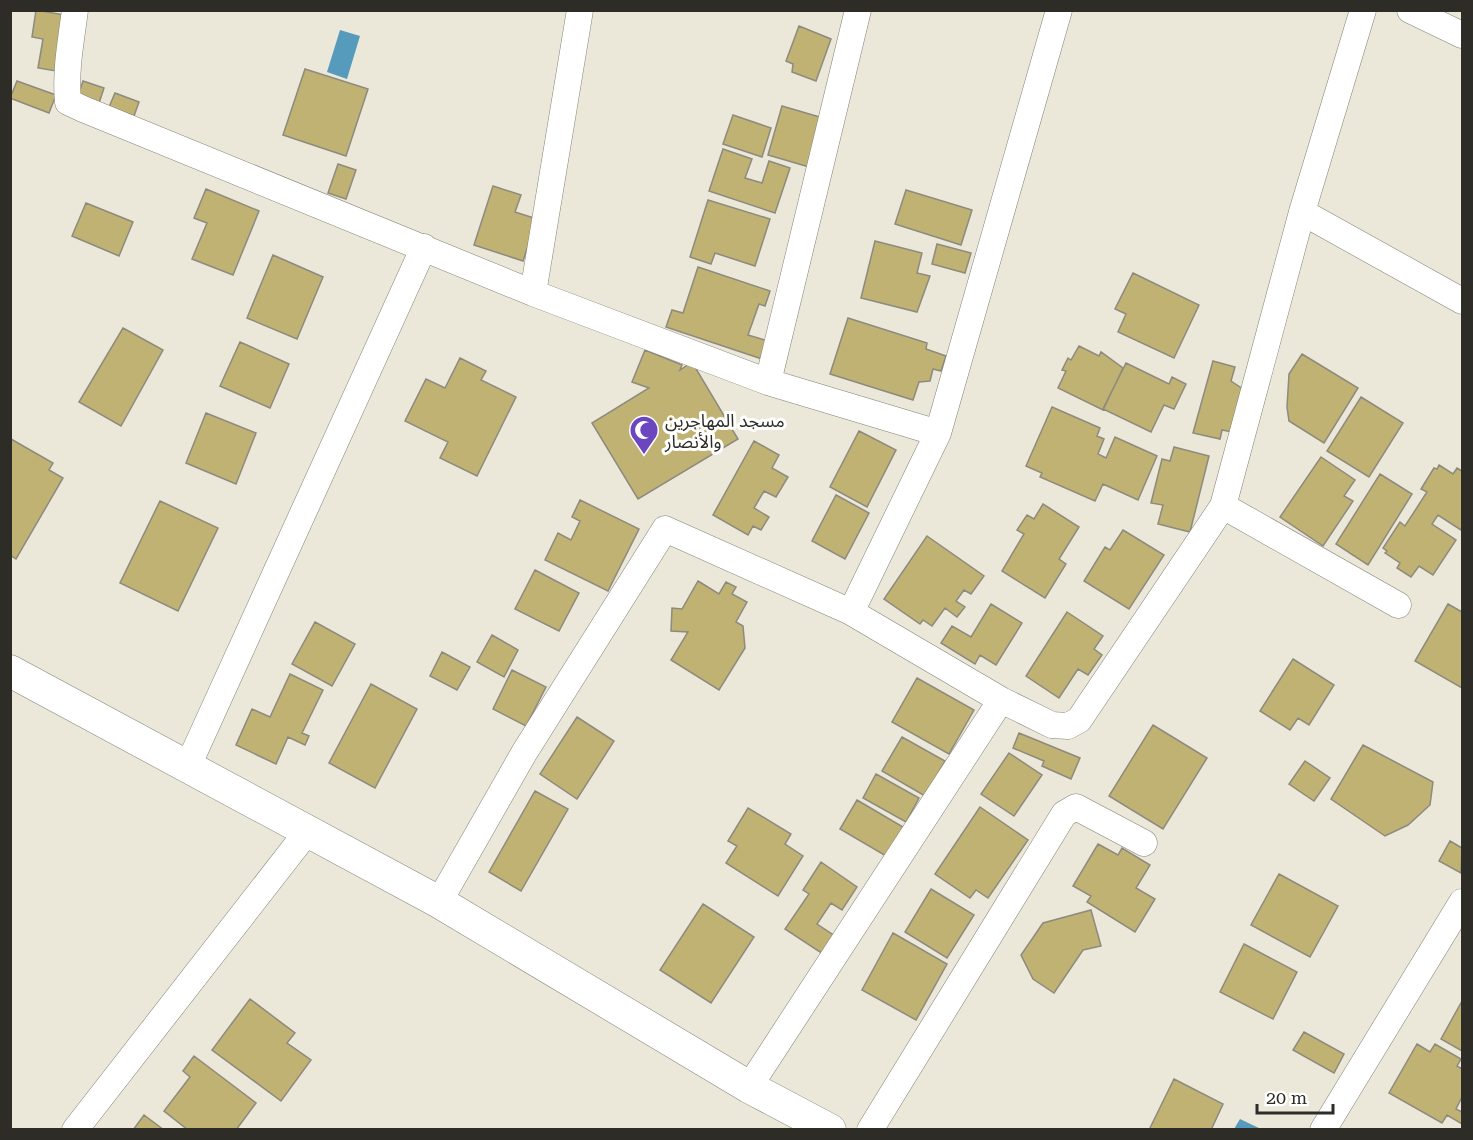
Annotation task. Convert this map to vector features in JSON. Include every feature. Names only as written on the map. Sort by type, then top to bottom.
[{"type":"street","points":[[75,10],[66,78],[68,102],[533,293],[768,382],[938,433]]},
{"type":"street","points":[[533,293],[580,10]]},
{"type":"street","points":[[768,382],[858,10]]},
{"type":"street","points":[[851,612],[938,433],[1059,10]]},
{"type":"street","points":[[439,902],[524,753],[665,529],[851,612],[1001,700],[1052,725],[1068,726],[1079,720],[1223,506],[1302,212],[1363,10]]},
{"type":"street","points":[[1410,10],[1462,35]]},
{"type":"street","points":[[1302,212],[1462,301]]},
{"type":"street","points":[[187,768],[424,247]]},
{"type":"street","points":[[1223,506],[1398,605]]},
{"type":"street","points":[[10,671],[439,902],[749,1087],[830,1130]]},
{"type":"street","points":[[749,1087],[1001,700]]},
{"type":"street","points":[[870,1130],[1064,814],[1076,807],[1144,843]]},
{"type":"street","points":[[75,1130],[307,832]]},
{"type":"street","points":[[1323,1130],[1462,903]]},
{"type":"water","points":[[340,30],[360,36],[347,79],[327,72]]},
{"type":"water","points":[[1240,1119],[1261,1129],[1234,1129]]},
{"type":"building","points":[[36,10],[65,15],[56,71],[38,68],[43,39],[32,37]]},
{"type":"building","points":[[799,26],[831,39],[816,81],[792,72],[793,64],[786,61]]},
{"type":"building","points":[[305,69],[368,89],[346,156],[283,135]]},
{"type":"building","points":[[17,81],[56,95],[49,113],[10,98]]},
{"type":"building","points":[[83,81],[104,88],[99,103],[78,96]]},
{"type":"building","points":[[115,93],[139,102],[134,116],[109,107]]},
{"type":"building","points":[[782,106],[830,120],[816,169],[768,155]]},
{"type":"building","points":[[733,115],[771,128],[762,157],[723,144]]},
{"type":"building","points":[[723,149],[752,159],[745,178],[762,183],[769,161],[790,168],[775,213],[709,191]]},
{"type":"building","points":[[338,164],[356,170],[346,199],[328,193]]},
{"type":"building","points":[[493,186],[521,195],[515,212],[537,219],[523,261],[474,245]]},
{"type":"building","points":[[206,189],[259,211],[233,275],[192,259],[207,223],[194,218]]},
{"type":"building","points":[[906,190],[972,210],[961,245],[895,224]]},
{"type":"building","points":[[708,200],[770,219],[755,266],[715,253],[711,264],[690,257]]},
{"type":"building","points":[[86,203],[133,222],[119,256],[72,236]]},
{"type":"building","points":[[875,241],[922,253],[917,273],[930,276],[917,312],[861,298]]},
{"type":"building","points":[[937,244],[971,253],[965,273],[932,264]]},
{"type":"building","points":[[273,255],[323,277],[297,339],[247,318]]},
{"type":"building","points":[[698,267],[770,291],[765,306],[759,304],[748,335],[768,341],[762,359],[666,327],[672,310],[683,313]]},
{"type":"building","points":[[1133,273],[1199,305],[1174,358],[1118,332],[1126,314],[1115,309]]},
{"type":"building","points":[[848,318],[927,343],[926,349],[946,356],[941,371],[933,369],[930,381],[919,382],[913,400],[830,374]]},
{"type":"building","points":[[123,328],[163,350],[121,426],[79,402]]},
{"type":"building","points":[[240,342],[289,364],[270,408],[220,386]]},
{"type":"building","points":[[1079,346],[1099,356],[1101,352],[1123,368],[1103,410],[1058,388],[1066,371],[1062,370],[1068,358],[1071,360]]},
{"type":"building","points":[[645,350],[682,365],[680,370],[692,362],[738,439],[638,499],[592,423],[649,388],[632,382]]},
{"type":"building","points":[[1302,354],[1358,388],[1324,443],[1289,421],[1287,407],[1289,374]]},
{"type":"building","points":[[460,358],[486,371],[481,380],[516,397],[477,476],[440,458],[448,442],[405,421],[426,379],[445,388]]},
{"type":"building","points":[[1213,361],[1235,367],[1231,381],[1243,389],[1232,432],[1222,430],[1220,439],[1193,433]]},
{"type":"building","points":[[1126,363],[1169,384],[1172,377],[1186,384],[1174,409],[1164,405],[1151,432],[1103,409]]},
{"type":"building","points":[[1361,397],[1403,423],[1369,477],[1327,451]]},
{"type":"building","points":[[1052,407],[1100,428],[1097,436],[1104,439],[1098,454],[1106,458],[1115,437],[1157,456],[1138,500],[1103,484],[1095,501],[1040,477],[1042,473],[1026,466]]},
{"type":"building","points":[[206,413],[256,433],[236,484],[186,463]]},
{"type":"building","points":[[859,431],[896,450],[867,507],[830,487]]},
{"type":"building","points":[[11,439],[53,463],[49,470],[63,478],[16,559],[10,555]]},
{"type":"building","points":[[754,441],[779,455],[772,468],[788,477],[776,497],[764,491],[754,508],[769,517],[761,530],[753,526],[748,535],[713,515]]},
{"type":"building","points":[[1174,447],[1209,456],[1190,532],[1158,524],[1163,505],[1151,503],[1162,459],[1170,461]]},
{"type":"building","points":[[1321,457],[1355,480],[1344,496],[1353,501],[1323,546],[1280,517]]},
{"type":"building","points":[[1439,465],[1453,474],[1457,468],[1462,471],[1462,527],[1461,530],[1438,515],[1432,524],[1456,540],[1433,575],[1419,566],[1411,577],[1397,568],[1400,563],[1385,553],[1387,551],[1383,548],[1400,522],[1405,526],[1427,492],[1421,489],[1434,468],[1437,469]]},
{"type":"building","points":[[1380,474],[1412,494],[1368,565],[1336,544]]},
{"type":"building","points":[[836,495],[869,513],[845,559],[812,541]]},
{"type":"building","points":[[580,500],[639,529],[608,591],[545,560],[558,533],[571,540],[580,521],[572,517]]},
{"type":"building","points":[[160,501],[218,528],[178,611],[120,583]]},
{"type":"building","points":[[1043,504],[1079,527],[1059,559],[1066,564],[1045,598],[1002,571],[1024,534],[1017,530],[1027,515],[1034,519]]},
{"type":"building","points":[[1123,530],[1164,555],[1129,609],[1084,581],[1105,547],[1110,550]]},
{"type":"building","points":[[927,536],[984,576],[971,594],[964,590],[956,601],[965,607],[957,617],[945,608],[932,626],[923,620],[920,624],[884,599]]},
{"type":"building","points":[[535,570],[579,593],[559,631],[515,609]]},
{"type":"building","points":[[698,581],[719,594],[726,582],[736,587],[732,594],[747,602],[736,622],[743,626],[745,648],[719,690],[671,660],[688,632],[671,631],[672,608],[682,609]]},
{"type":"building","points":[[991,604],[1022,623],[996,665],[980,655],[975,664],[941,643],[952,626],[971,637]]},
{"type":"building","points":[[1448,604],[1462,612],[1462,688],[1415,661]]},
{"type":"building","points":[[1067,612],[1103,636],[1094,649],[1102,655],[1088,675],[1078,669],[1059,698],[1026,676]]},
{"type":"building","points":[[315,622],[355,644],[332,686],[292,664]]},
{"type":"building","points":[[492,635],[518,650],[504,677],[477,662]]},
{"type":"building","points":[[442,652],[470,667],[457,690],[430,676]]},
{"type":"building","points":[[1293,659],[1334,685],[1309,725],[1298,718],[1290,730],[1260,711]]},
{"type":"building","points":[[512,670],[546,687],[526,726],[493,709]]},
{"type":"building","points":[[290,674],[323,690],[302,733],[309,736],[305,745],[288,737],[276,764],[236,745],[252,709],[270,717]]},
{"type":"building","points":[[917,678],[974,710],[949,754],[892,722]]},
{"type":"building","points":[[371,684],[417,709],[375,788],[329,763]]},
{"type":"building","points":[[577,717],[614,741],[577,799],[540,774]]},
{"type":"building","points":[[1153,725],[1207,758],[1163,829],[1109,796]]},
{"type":"building","points":[[1019,733],[1080,758],[1071,779],[1042,766],[1044,761],[1013,748]]},
{"type":"building","points":[[902,737],[945,761],[925,796],[882,771]]},
{"type":"building","points":[[1363,745],[1433,782],[1430,805],[1408,825],[1385,836],[1331,799]]},
{"type":"building","points":[[1009,753],[1042,775],[1014,816],[981,794]]},
{"type":"building","points":[[1305,761],[1330,778],[1314,801],[1289,784]]},
{"type":"building","points":[[876,774],[919,798],[906,822],[863,798]]},
{"type":"building","points":[[535,791],[568,809],[521,891],[489,872]]},
{"type":"building","points":[[857,800],[903,827],[886,856],[840,829]]},
{"type":"building","points":[[980,807],[1028,840],[988,898],[976,890],[970,898],[935,874]]},
{"type":"building","points":[[748,808],[791,834],[785,844],[803,856],[778,896],[726,863],[737,846],[728,841]]},
{"type":"building","points":[[1450,841],[1462,848],[1461,873],[1439,861]]},
{"type":"building","points":[[1098,844],[1118,855],[1122,848],[1150,865],[1136,888],[1155,899],[1135,932],[1087,902],[1091,896],[1073,886]]},
{"type":"building","points":[[821,862],[857,887],[842,910],[831,903],[817,924],[835,936],[823,954],[785,929],[809,894],[803,890]]},
{"type":"building","points":[[1279,874],[1338,906],[1310,957],[1251,925]]},
{"type":"building","points":[[931,889],[974,915],[947,958],[905,932]]},
{"type":"building","points":[[703,904],[754,937],[711,1003],[660,970]]},
{"type":"building","points":[[1091,910],[1101,946],[1083,950],[1054,993],[1033,979],[1021,955],[1043,923]]},
{"type":"building","points":[[893,933],[947,964],[916,1020],[862,990]]},
{"type":"building","points":[[1244,944],[1297,972],[1273,1019],[1220,992]]},
{"type":"building","points":[[250,999],[295,1033],[287,1043],[311,1060],[281,1101],[212,1050]]},
{"type":"building","points":[[1462,1001],[1462,1051],[1441,1039]]},
{"type":"building","points":[[1304,1032],[1344,1054],[1334,1073],[1293,1050]]},
{"type":"building","points":[[1417,1044],[1430,1052],[1435,1044],[1461,1059],[1457,1066],[1462,1069],[1462,1097],[1456,1109],[1462,1112],[1462,1124],[1447,1115],[1442,1123],[1389,1093]]},
{"type":"building","points":[[194,1056],[256,1103],[236,1130],[188,1130],[164,1111],[190,1077],[183,1071]]},
{"type":"building","points":[[1174,1079],[1223,1104],[1211,1130],[1149,1130]]},
{"type":"building","points":[[144,1115],[164,1130],[133,1130]]},
{"type":"place","name":"مسجد المهاجرين والأنصار","points":[[644,456]]}]
